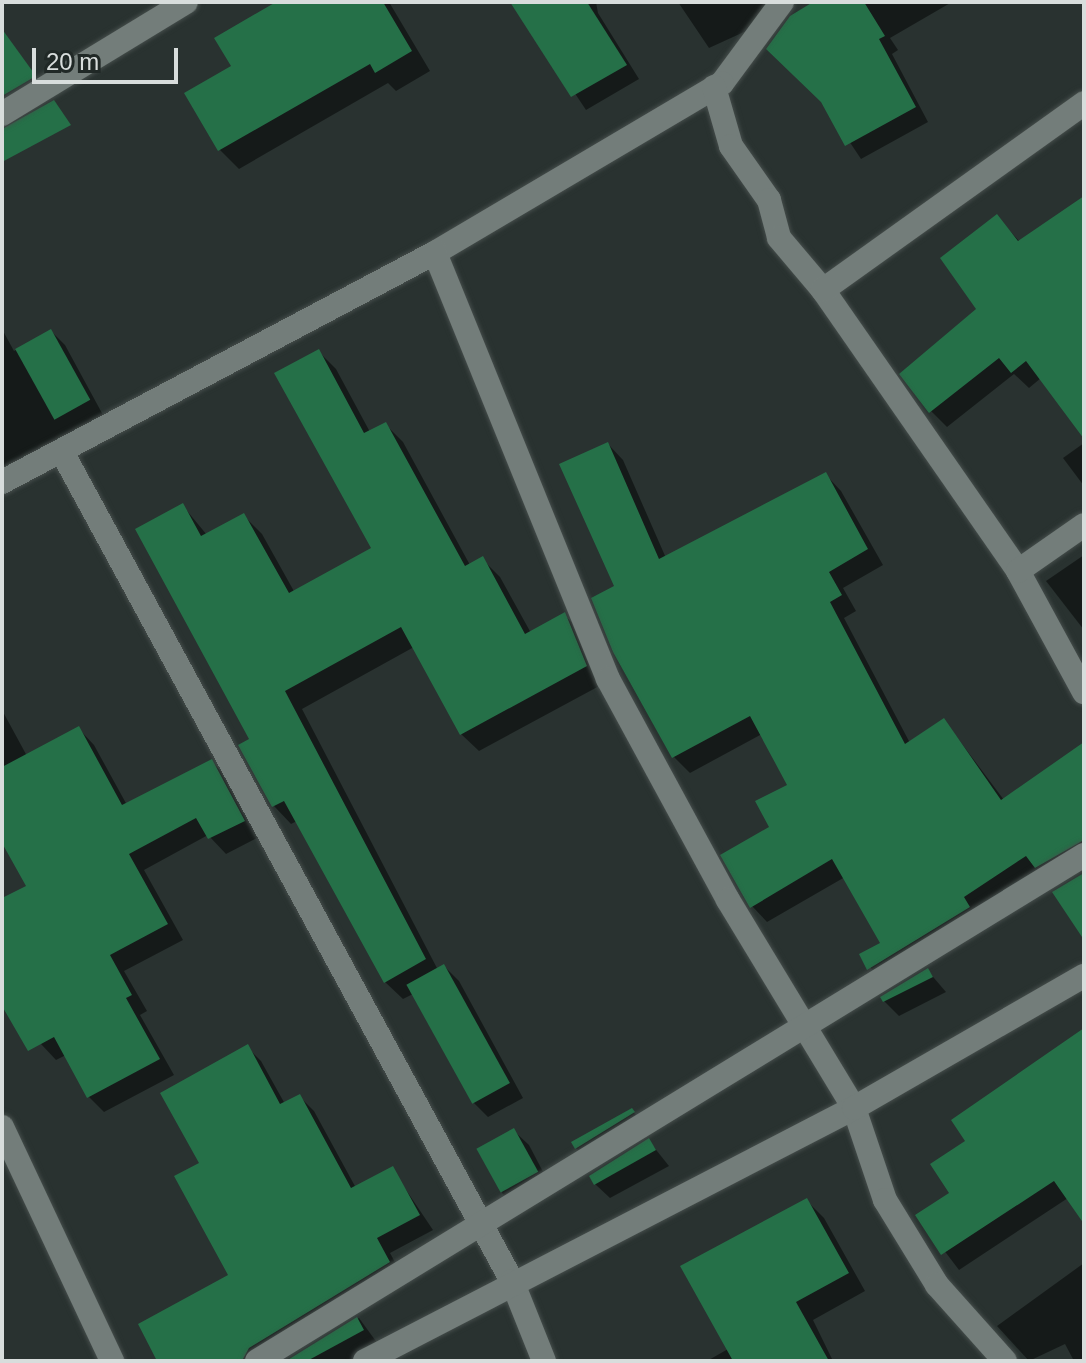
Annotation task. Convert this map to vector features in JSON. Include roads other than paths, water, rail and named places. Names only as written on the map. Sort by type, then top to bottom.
[{"type":"street","points":[[2,114],[186,2]]},
{"type":"street","points":[[2,482],[435,253],[714,87],[782,2]]},
{"type":"street","points":[[714,87],[731,146],[769,200],[779,238],[823,290],[1018,571],[1084,692]]},
{"type":"street","points":[[823,290],[1084,103]]},
{"type":"street","points":[[435,253],[608,679],[728,900],[854,1108],[885,1200],[937,1285],[1005,1361]]},
{"type":"street","points":[[62,452],[512,1281],[544,1361]]},
{"type":"street","points":[[1018,571],[1084,525]]},
{"type":"street","points":[[257,1361],[1084,855]]},
{"type":"street","points":[[365,1361],[512,1281],[854,1108],[1084,976]]},
{"type":"street","points":[[2,1127],[112,1361]]}]
